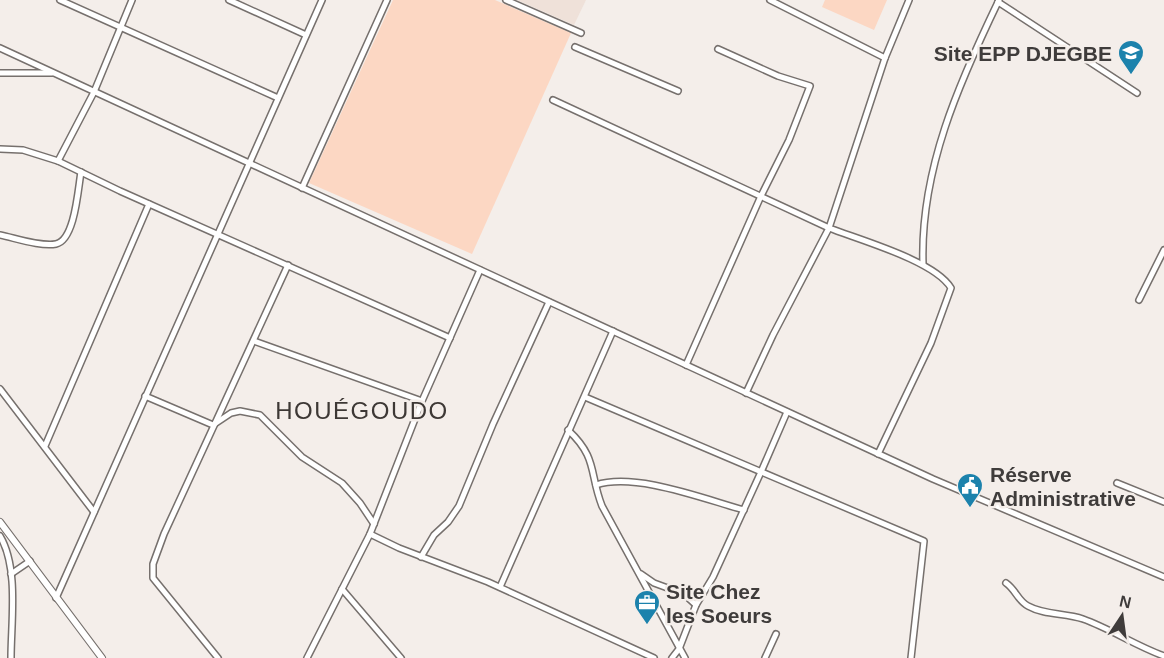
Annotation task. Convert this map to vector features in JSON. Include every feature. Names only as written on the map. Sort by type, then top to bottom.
[{"type":"street","points":[[60,0],[278,98]]},
{"type":"street","points":[[58,161],[94,92],[132,0]]},
{"type":"street","points":[[229,0],[306,35]]},
{"type":"street","points":[[56,598],[322,0]]},
{"type":"street","points":[[302,188],[387,0]]},
{"type":"street","points":[[506,0],[581,33]]},
{"type":"street","points":[[770,0],[885,58]]},
{"type":"street","points":[[746,393],[772,335],[829,228],[885,58],[909,0]]},
{"type":"street","points":[[923,264],[922,236],[926,199],[935,158],[950,111],[998,1],[1137,93]]},
{"type":"street","points":[[575,47],[678,91]]},
{"type":"street","points":[[0,48],[878,454],[1008,512],[1164,577]]},
{"type":"street","points":[[686,365],[761,196],[789,140],[810,86],[778,76],[718,49]]},
{"type":"street","points":[[0,73],[54,73]]},
{"type":"street","points":[[553,100],[829,228],[923,264],[947,281],[951,291],[931,343],[878,454]]},
{"type":"street","points":[[0,149],[23,150],[58,161],[383,310],[450,338]]},
{"type":"street","points":[[0,235],[48,245],[58,244],[65,239],[70,228],[81,172]]},
{"type":"street","points":[[45,446],[149,204]]},
{"type":"street","points":[[1139,300],[1164,250]]},
{"type":"street","points":[[218,658],[153,578],[152,571],[156,552],[164,534],[288,265]]},
{"type":"street","points":[[307,658],[370,534],[422,401],[480,270]]},
{"type":"street","points":[[421,556],[434,535],[448,522],[459,506],[489,432],[549,302]]},
{"type":"street","points":[[500,587],[613,331]]},
{"type":"street","points":[[254,340],[364,378],[422,401]]},
{"type":"street","points":[[0,389],[94,512]]},
{"type":"street","points":[[145,396],[213,425]]},
{"type":"street","points":[[585,397],[924,541],[911,658]]},
{"type":"street","points":[[213,425],[231,413],[240,411],[260,415],[302,457],[342,483],[360,503],[374,524]]},
{"type":"street","points":[[672,658],[679,649],[696,605],[713,577],[787,411]]},
{"type":"street","points":[[568,430],[589,456],[602,506],[685,658]]},
{"type":"street","points":[[596,485],[608,482],[637,483],[665,488],[744,510]]},
{"type":"street","points":[[1117,483],[1164,502]]},
{"type":"street","points":[[0,522],[102,658]]},
{"type":"street","points":[[370,534],[500,587],[654,658]]},
{"type":"street","points":[[0,536],[6,547],[11,574],[11,658]]},
{"type":"street","points":[[11,574],[30,561]]},
{"type":"street","points":[[640,573],[654,583],[684,594],[696,605]]},
{"type":"street","points":[[1006,584],[1013,588],[1027,606],[1036,610],[1080,618],[1164,656]]},
{"type":"street","points":[[342,589],[401,658]]},
{"type":"street","points":[[765,658],[776,634]]},
{"type":"shaded area","points":[[393,0],[495,0],[571,33],[472,254],[309,183]]},
{"type":"shaded area","points":[[517,0],[586,0],[574,25]]},
{"type":"shaded area","points":[[825,0],[887,0],[874,30],[822,7]]},
{"type":"place","name":"Site EPP DJEGBE","points":[[1131,76]]},
{"type":"place","name":"Réserve Administrative","points":[[970,509]]},
{"type":"place","name":"Site Chez les Soeurs","points":[[647,626]]},
{"type":"district","name":"HOUÉGOUDO","points":[[362,410]]}]
